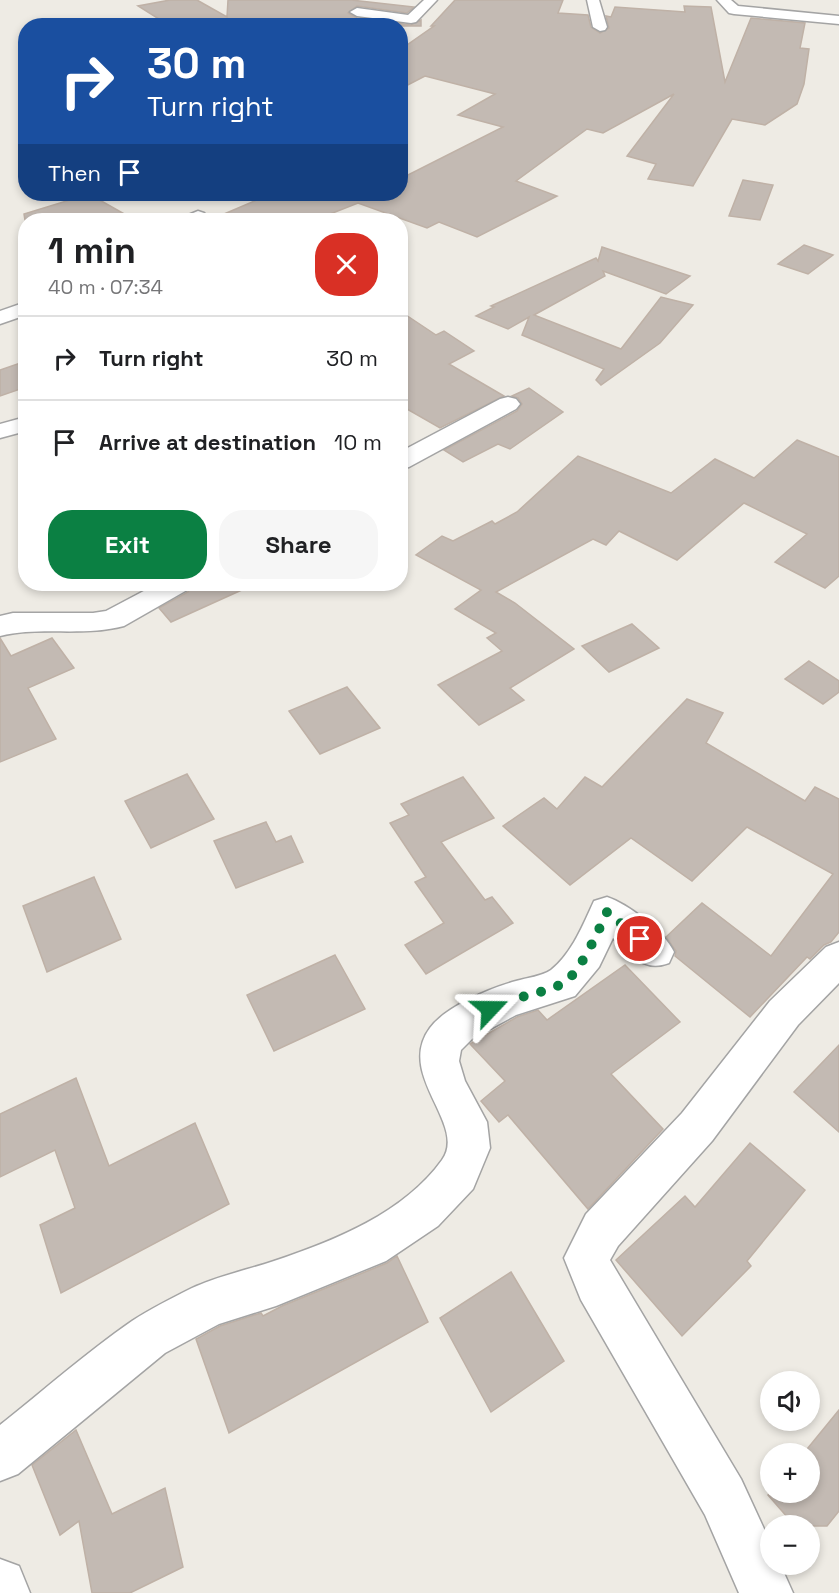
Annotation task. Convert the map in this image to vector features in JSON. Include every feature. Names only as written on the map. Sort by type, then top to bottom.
[{"type":"street","points":[[408,19],[411,19],[431,0]]},
{"type":"street","points":[[593,0],[600,27]]},
{"type":"street","points":[[723,0],[734,10],[839,20]]},
{"type":"street","points":[[357,12],[403,18]]},
{"type":"street","points":[[0,318],[18,311]]},
{"type":"street","points":[[408,458],[507,404]]},
{"type":"street","points":[[0,626],[13,623],[93,623],[114,618],[164,591]]},
{"type":"street","points":[[0,1456],[149,1337],[209,1304],[276,1283],[370,1245],[423,1211],[458,1174],[469,1148],[466,1122],[447,1088],[439,1061],[443,1041],[458,1026],[506,1000],[562,984],[586,956],[607,912],[656,952]]},
{"type":"street","points":[[766,1593],[723,1497],[597,1284],[586,1258],[602,1230],[697,1127],[784,1013],[839,958]]},
{"type":"street","points":[[0,1585],[3,1593]]},
{"type":"building","points":[[170,0],[197,0],[227,17],[228,0],[351,0],[414,7],[407,13],[357,6],[348,13],[357,18],[157,18],[138,6]]},
{"type":"building","points":[[455,0],[563,0],[558,13],[588,15],[591,27],[600,33],[609,28],[606,16],[611,17],[615,7],[685,12],[684,6],[711,7],[725,82],[751,18],[805,23],[800,48],[809,49],[804,84],[797,104],[765,125],[732,119],[693,186],[648,179],[656,164],[627,156],[674,94],[603,133],[587,129],[516,181],[557,196],[477,237],[439,222],[427,228],[408,221],[408,213],[386,213],[358,203],[333,213],[226,213],[255,201],[408,201],[408,175],[503,127],[458,115],[495,94],[425,76],[408,85],[408,44],[434,26],[431,26]]},
{"type":"building","points":[[421,20],[421,26],[408,26],[408,25]]},
{"type":"building","points":[[743,180],[773,185],[760,220],[729,216]]},
{"type":"building","points":[[66,201],[101,201],[123,213],[27,213]]},
{"type":"building","points":[[804,245],[833,255],[808,274],[778,264]]},
{"type":"building","points":[[602,247],[690,276],[666,294],[603,271],[605,276],[534,315],[621,349],[661,297],[693,305],[660,343],[601,385],[596,380],[604,369],[522,335],[529,317],[508,329],[476,316],[494,307],[491,306],[596,258],[598,261]]},
{"type":"building","points":[[408,316],[436,335],[444,331],[474,351],[449,364],[504,396],[440,428],[408,410]]},
{"type":"building","points":[[18,364],[18,390],[0,396],[0,370]]},
{"type":"building","points":[[529,388],[563,412],[510,449],[498,444],[463,462],[444,450],[517,411],[522,404],[518,398],[512,396]]},
{"type":"building","points":[[797,440],[839,457],[839,576],[825,588],[775,562],[807,534],[744,503],[677,560],[619,531],[606,545],[593,539],[496,592],[515,603],[574,649],[510,688],[524,700],[479,725],[438,685],[502,651],[487,638],[496,633],[455,609],[481,590],[416,555],[442,536],[453,541],[492,521],[495,524],[517,512],[578,456],[671,493],[715,459],[754,478]]},
{"type":"building","points":[[240,591],[171,622],[159,608],[188,592]]},
{"type":"building","points":[[632,624],[659,648],[609,672],[582,646]]},
{"type":"building","points":[[0,638],[11,656],[52,638],[74,668],[28,688],[56,739],[0,762]]},
{"type":"building","points":[[809,661],[839,681],[839,692],[823,704],[785,679]]},
{"type":"building","points":[[347,687],[380,728],[320,754],[289,711]]},
{"type":"building","points":[[687,699],[723,713],[706,743],[805,801],[815,787],[839,799],[839,932],[831,942],[824,945],[810,959],[807,957],[750,1017],[675,956],[676,951],[666,937],[702,903],[771,956],[833,874],[747,827],[692,881],[631,838],[570,885],[503,826],[544,798],[557,809],[585,777],[602,787]]},
{"type":"building","points":[[187,774],[214,819],[151,848],[125,801]]},
{"type":"building","points":[[463,777],[494,818],[441,842],[485,900],[492,897],[513,923],[426,974],[405,945],[444,923],[415,882],[426,877],[390,823],[409,815],[401,804]]},
{"type":"building","points":[[266,822],[276,842],[291,836],[303,862],[236,888],[214,841]]},
{"type":"building","points":[[94,877],[121,939],[47,972],[23,906]]},
{"type":"building","points":[[335,955],[365,1009],[274,1051],[247,995]]},
{"type":"building","points":[[625,965],[680,1022],[611,1074],[663,1129],[588,1209],[508,1115],[499,1122],[481,1101],[505,1081],[470,1044],[517,1017],[538,1010],[547,1020]]},
{"type":"building","points":[[839,1045],[839,1132],[794,1092]]},
{"type":"building","points":[[76,1078],[109,1166],[195,1123],[229,1204],[61,1293],[40,1225],[75,1208],[55,1150],[0,1177],[0,1114]]},
{"type":"building","points":[[750,1143],[805,1190],[747,1261],[751,1266],[682,1336],[616,1260],[685,1196],[695,1207]]},
{"type":"building","points":[[397,1256],[428,1322],[229,1433],[196,1339],[220,1326],[261,1313],[263,1316],[387,1263]]},
{"type":"building","points":[[511,1272],[564,1361],[491,1412],[440,1318]]},
{"type":"building","points":[[839,1410],[839,1511],[827,1526],[820,1526],[820,1515],[785,1515],[775,1503],[820,1503],[820,1443],[812,1443]]},
{"type":"building","points":[[76,1430],[112,1514],[165,1488],[183,1567],[130,1593],[92,1593],[79,1521],[60,1535],[32,1465]]},
{"type":"route","points":[[490,1009],[506,1000],[562,984],[586,956],[607,912],[640,939]]}]
